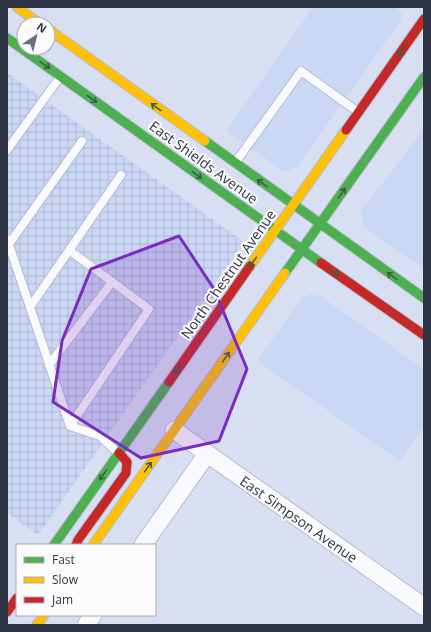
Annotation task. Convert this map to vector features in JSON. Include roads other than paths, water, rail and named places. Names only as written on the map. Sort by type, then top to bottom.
[{"type":"main road","points":[[17,7],[29,16]]},
{"type":"main road","name":"North Chestnut Avenue","points":[[55,544],[424,19]]},
{"type":"main road","name":"East Shields Avenue","points":[[56,35],[424,298]]},
{"type":"main road","name":"East Shields Avenue","points":[[7,38],[302,250],[424,335]]},
{"type":"main road","points":[[94,544],[424,77]]},
{"type":"main road","points":[[76,544],[126,473],[128,467],[127,460],[119,453]]},
{"type":"main road","points":[[7,612],[16,599]]},
{"type":"main road","points":[[37,625],[43,616]]},
{"type":"street","name":"East Simpson Avenue","points":[[174,430],[424,607]]},
{"type":"street","points":[[144,544],[207,454]]},
{"type":"lane","points":[[235,163],[301,71],[359,113]]},
{"type":"lane","points":[[7,150],[60,76]]},
{"type":"lane","points":[[70,426],[8,242],[82,141]]},
{"type":"lane","points":[[30,306],[121,175]]},
{"type":"lane","points":[[69,250],[149,309],[70,426]]},
{"type":"lane","points":[[49,365],[112,282]]},
{"type":"lane","points":[[70,426],[100,436],[119,453]]}]
